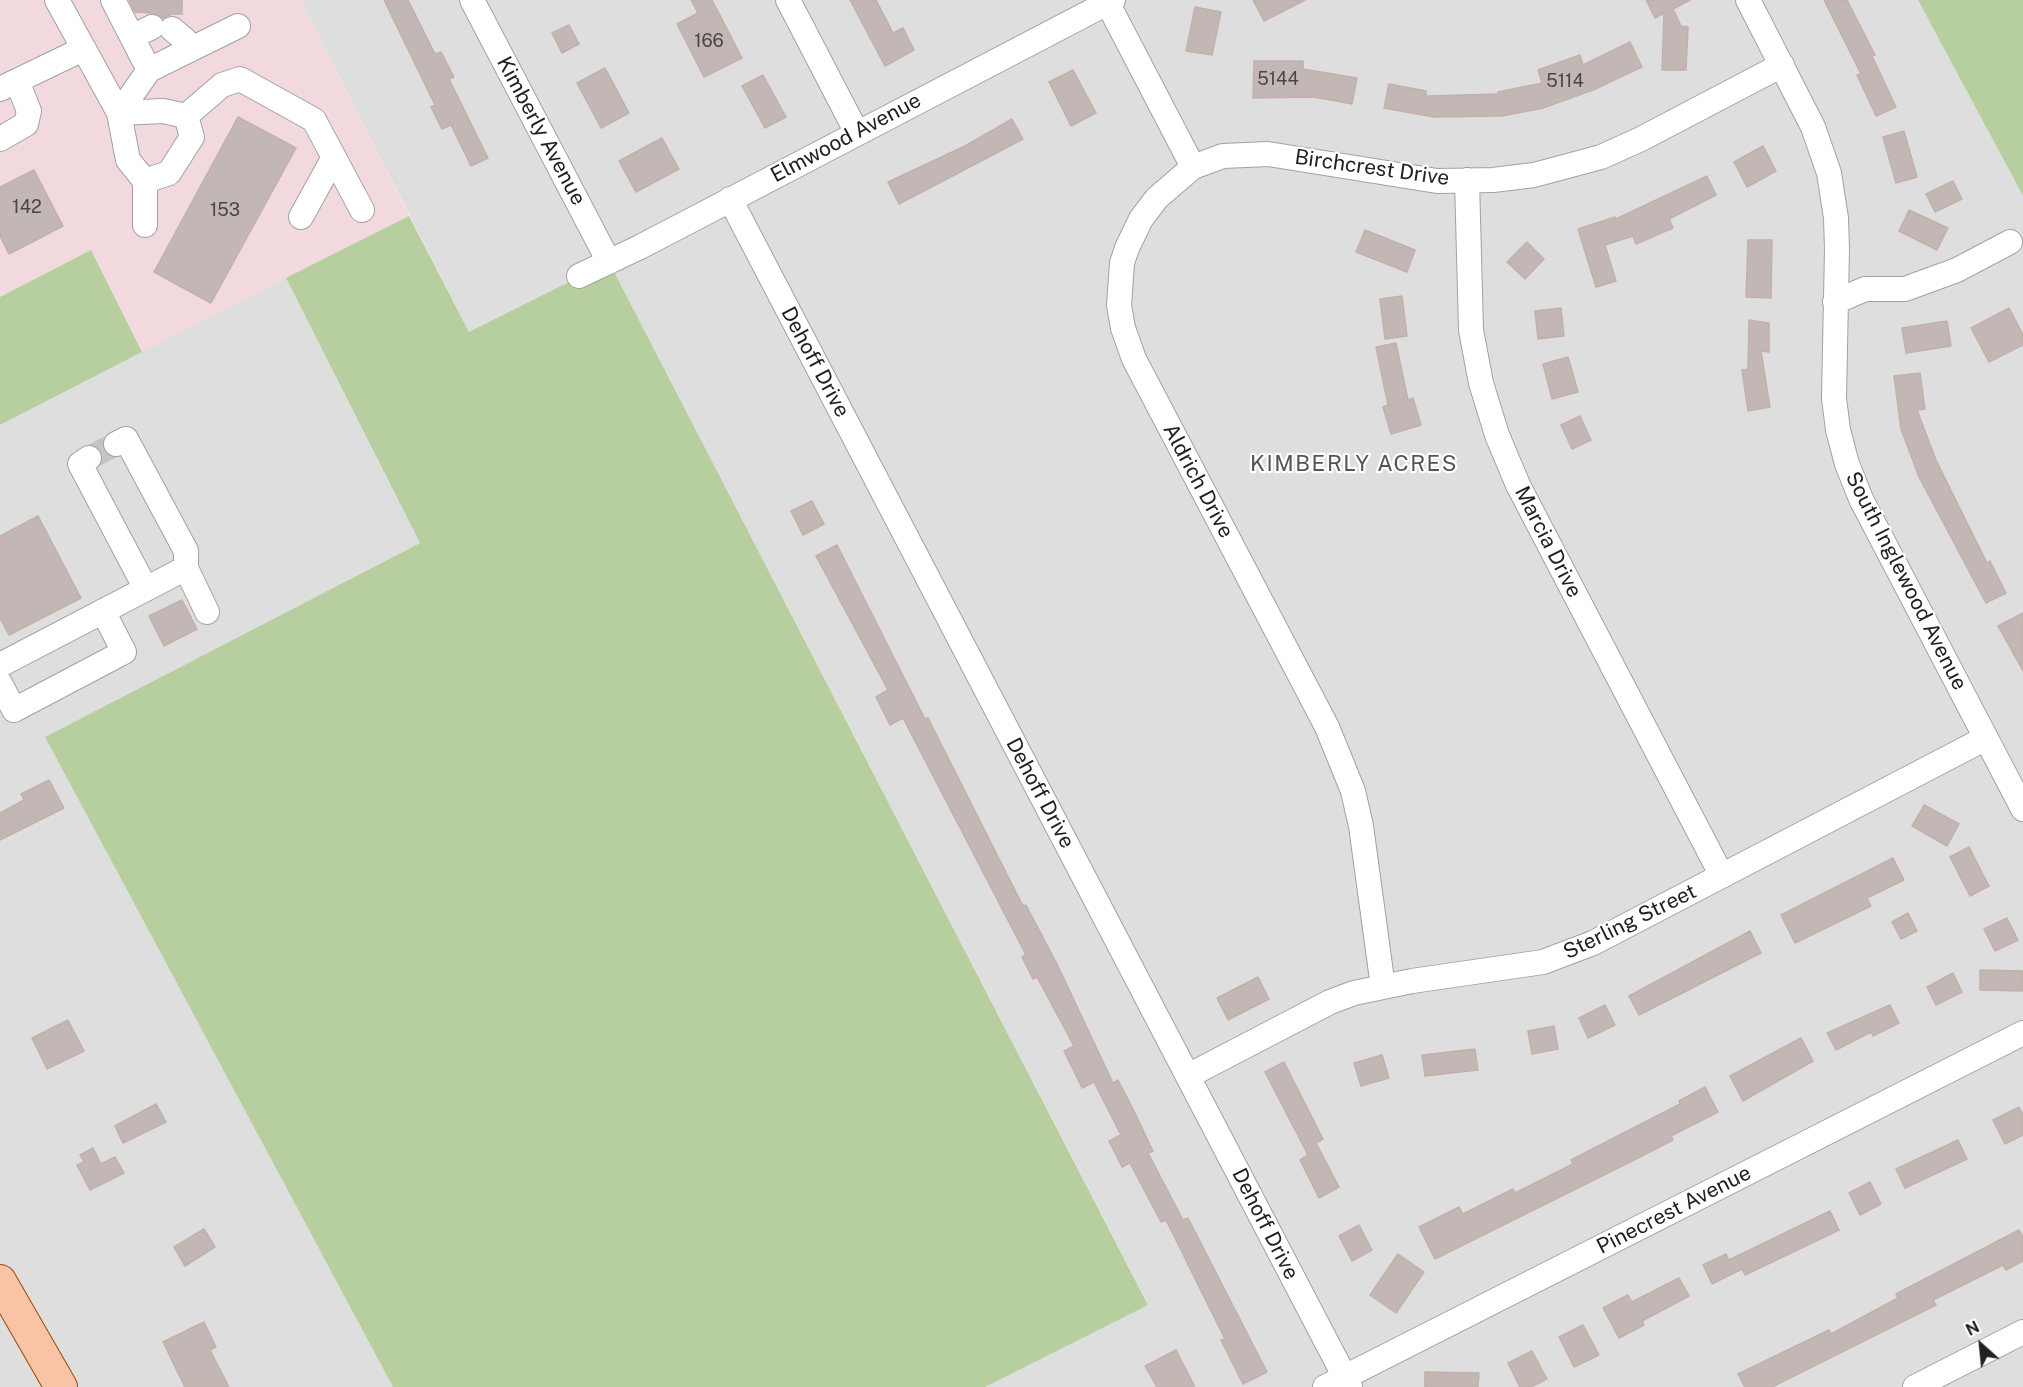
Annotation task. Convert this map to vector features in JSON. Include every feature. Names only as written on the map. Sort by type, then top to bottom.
[{"type":"main road","points":[[0,1281],[61,1387]]},
{"type":"street","points":[[57,0],[119,113],[128,160],[145,181],[145,225]]},
{"type":"street","points":[[113,0],[152,31],[185,39],[190,49]]},
{"type":"street","name":"Kimberly Avenue","points":[[472,0],[609,262]]},
{"type":"street","points":[[788,0],[857,133]]},
{"type":"street","name":"South Inglewood Avenue","points":[[1748,0],[1813,127],[1828,173],[1836,218],[1834,398],[1838,430],[1847,464],[1861,499],[2023,809]]},
{"type":"street","points":[[1109,1],[1193,168]]},
{"type":"street","name":"Elmwood Avenue","points":[[579,276],[1109,1]]},
{"type":"street","points":[[119,113],[149,70],[238,26]]},
{"type":"street","points":[[149,70],[152,31]]},
{"type":"street","points":[[0,139],[26,124],[28,111],[8,85],[83,49]]},
{"type":"street","name":"Birchcrest Drive","points":[[1193,168],[1223,156],[1268,154],[1414,178],[1467,180],[1534,175],[1600,158],[1641,140],[1782,65]]},
{"type":"street","points":[[186,116],[222,85],[240,79],[314,120],[362,210]]},
{"type":"street","points":[[119,113],[163,111],[186,116]]},
{"type":"street","points":[[145,181],[169,172],[192,137],[186,116]]},
{"type":"street","points":[[301,217],[334,157]]},
{"type":"street","name":"Aldrich Drive","points":[[1193,168],[1157,198],[1141,219],[1127,248],[1119,289],[1123,328],[1134,360],[1342,760],[1362,826],[1383,987]]},
{"type":"street","name":"Marcia Drive","points":[[1467,180],[1471,330],[1481,383],[1497,435],[1518,484],[1722,876]]},
{"type":"street","name":"Dehoff Drive","points":[[730,199],[1188,1076],[1340,1384]]},
{"type":"street","points":[[1835,302],[1865,289],[1905,288],[1958,270],[2010,242]]},
{"type":"street","points":[[116,444],[126,439],[186,551],[186,568],[207,612]]},
{"type":"street","points":[[89,458],[80,464],[146,589]]},
{"type":"street","points":[[103,611],[124,652],[14,710],[0,668],[103,611],[186,568]]},
{"type":"street","name":"Sterling Street","points":[[1188,1076],[1330,1002],[1383,987],[1525,966],[1561,957],[1593,943],[1986,738]]},
{"type":"street","name":"Pinecrest Avenue","points":[[1340,1384],[2023,1033]]},
{"type":"street","points":[[1915,1387],[2023,1332]]},
{"type":"shaded area","points":[[0,0],[300,0],[409,216],[142,352],[91,250],[0,297]]},
{"type":"shaded area","points":[[300,0],[1918,0],[2023,196],[2023,1387],[985,1387],[1148,1304],[609,262],[469,332]]},
{"type":"shaded area","points":[[286,278],[420,543],[45,737],[393,1387],[0,1387],[0,425]]},
{"type":"green space","points":[[1918,0],[2023,0],[2023,196]]},
{"type":"green space","points":[[409,216],[469,332],[609,262],[1148,1305],[985,1387],[393,1387],[45,737],[420,543],[286,278]]},
{"type":"green space","points":[[91,250],[142,352],[0,425],[0,297]]},
{"type":"building","points":[[129,0],[182,0],[182,14],[172,14],[163,18],[153,13],[135,12]]},
{"type":"building","points":[[384,0],[408,0],[435,54],[441,52],[454,77],[449,79],[488,158],[471,166],[451,125],[442,129],[431,107],[435,105]]},
{"type":"building","points":[[691,0],[712,0],[742,58],[704,77],[677,24],[698,13]]},
{"type":"building","points":[[850,0],[876,0],[893,33],[903,28],[914,50],[885,66]]},
{"type":"building","points":[[1253,0],[1305,0],[1264,21]]},
{"type":"building","points":[[1646,0],[1690,0],[1673,9],[1681,26],[1688,27],[1686,70],[1662,70],[1664,13],[1655,18]]},
{"type":"building","points":[[1824,0],[1847,0],[1875,55],[1872,56],[1896,107],[1876,116],[1857,75],[1861,74]]},
{"type":"building","points":[[1195,7],[1221,12],[1212,55],[1186,51]]},
{"type":"building","points":[[569,25],[579,44],[562,53],[552,33]]},
{"type":"building","points":[[1630,42],[1642,67],[1593,90],[1543,108],[1502,116],[1434,117],[1384,108],[1389,84],[1426,91],[1426,96],[1498,94],[1498,92],[1542,83],[1538,70],[1580,55],[1583,65]]},
{"type":"building","points":[[1254,61],[1303,61],[1303,69],[1357,78],[1352,104],[1314,97],[1253,98]]},
{"type":"building","points":[[605,68],[629,113],[601,128],[577,83]]},
{"type":"building","points":[[1073,70],[1096,113],[1071,126],[1049,82]]},
{"type":"building","points":[[763,75],[786,117],[765,128],[742,86]]},
{"type":"building","points":[[238,117],[296,148],[211,303],[154,272]]},
{"type":"building","points":[[1012,119],[1023,139],[899,204],[888,182],[965,146]]},
{"type":"building","points":[[1904,131],[1917,177],[1896,183],[1883,137]]},
{"type":"building","points":[[662,138],[679,169],[636,192],[619,161]]},
{"type":"building","points":[[1763,146],[1776,171],[1747,187],[1734,162]]},
{"type":"building","points":[[34,170],[63,226],[9,254],[0,236],[0,187]]},
{"type":"building","points":[[1707,176],[1716,195],[1669,219],[1673,228],[1636,244],[1633,236],[1605,245],[1616,281],[1596,287],[1578,229],[1615,217],[1616,219]]},
{"type":"building","points":[[1953,181],[1962,199],[1935,212],[1926,194]]},
{"type":"building","points":[[1909,210],[1948,228],[1937,250],[1899,231]]},
{"type":"building","points":[[1365,230],[1415,250],[1407,272],[1356,252]]},
{"type":"building","points":[[1748,240],[1772,240],[1771,298],[1746,297]]},
{"type":"building","points":[[1527,242],[1544,259],[1525,279],[1507,262]]},
{"type":"building","points":[[1402,296],[1407,336],[1385,339],[1380,299]]},
{"type":"building","points":[[1561,308],[1564,336],[1538,339],[1535,311]]},
{"type":"building","points":[[2009,308],[2023,335],[2023,345],[1989,362],[1971,328]]},
{"type":"building","points":[[1749,320],[1769,323],[1769,352],[1761,351],[1770,407],[1748,411],[1742,370],[1748,369]]},
{"type":"building","points":[[1947,321],[1951,346],[1906,353],[1902,328]]},
{"type":"building","points":[[1396,343],[1408,400],[1413,398],[1421,425],[1391,434],[1383,407],[1388,405],[1376,347]]},
{"type":"building","points":[[1568,357],[1578,392],[1552,399],[1543,364]]},
{"type":"building","points":[[1920,373],[1925,409],[1917,410],[1936,460],[1987,563],[1990,561],[2006,593],[1986,603],[1919,477],[1901,429],[1894,376]]},
{"type":"building","points":[[1580,416],[1591,440],[1572,449],[1561,425]]},
{"type":"building","points":[[812,501],[824,524],[803,535],[791,511]]},
{"type":"building","points":[[38,516],[81,598],[9,635],[0,618],[0,536]]},
{"type":"building","points":[[837,545],[1023,906],[1026,905],[1058,966],[1113,1083],[1118,1080],[1134,1111],[1153,1151],[1148,1153],[1183,1220],[1188,1218],[1267,1372],[1243,1384],[1221,1340],[1225,1339],[1166,1220],[1161,1222],[1130,1163],[1122,1167],[1109,1141],[1121,1135],[1094,1082],[1082,1088],[1064,1051],[1074,1046],[1037,977],[1033,979],[1022,957],[1026,955],[903,718],[890,725],[876,697],[888,690],[816,556]]},
{"type":"building","points":[[182,600],[197,629],[164,646],[149,616]]},
{"type":"building","points":[[2023,613],[2023,671],[1998,626]]},
{"type":"building","points":[[49,780],[64,808],[0,840],[0,813],[24,800],[21,794]]},
{"type":"building","points":[[1924,805],[1959,824],[1947,846],[1912,826]]},
{"type":"building","points":[[1969,847],[1989,886],[1970,896],[1950,857]]},
{"type":"building","points":[[1893,858],[1904,880],[1867,898],[1871,906],[1795,943],[1781,915]]},
{"type":"building","points":[[1908,913],[1917,931],[1901,939],[1892,922]]},
{"type":"building","points":[[2007,918],[2018,940],[1995,951],[1984,929]]},
{"type":"building","points":[[1750,931],[1761,953],[1639,1015],[1629,996]]},
{"type":"building","points":[[1980,970],[2023,971],[2023,991],[1980,990]]},
{"type":"building","points":[[1953,973],[1962,992],[1936,1005],[1927,987]]},
{"type":"building","points":[[1258,977],[1269,999],[1228,1020],[1217,998]]},
{"type":"building","points":[[1605,1005],[1615,1025],[1588,1038],[1579,1018]]},
{"type":"building","points":[[1890,1005],[1899,1023],[1873,1036],[1871,1032],[1836,1050],[1827,1033]]},
{"type":"building","points":[[68,1020],[84,1051],[47,1069],[32,1038]]},
{"type":"building","points":[[1554,1026],[1558,1049],[1532,1054],[1528,1031]]},
{"type":"building","points":[[1801,1038],[1813,1061],[1743,1101],[1730,1076]]},
{"type":"building","points":[[1475,1049],[1478,1070],[1425,1076],[1422,1055]]},
{"type":"building","points":[[1382,1055],[1389,1078],[1361,1086],[1354,1063]]},
{"type":"building","points":[[1284,1062],[1323,1139],[1316,1143],[1339,1187],[1319,1198],[1300,1160],[1308,1155],[1265,1072]]},
{"type":"building","points":[[1705,1087],[1718,1112],[1671,1136],[1673,1140],[1435,1259],[1419,1227],[1459,1207],[1463,1214],[1513,1189],[1515,1193],[1573,1164],[1571,1160],[1680,1104],[1679,1101]]},
{"type":"building","points":[[156,1104],[166,1122],[123,1143],[115,1126]]},
{"type":"building","points":[[2019,1107],[2023,1115],[2023,1135],[2005,1144],[1993,1120]]},
{"type":"building","points":[[1958,1140],[1967,1159],[1905,1188],[1896,1169]]},
{"type":"building","points":[[93,1148],[101,1164],[115,1157],[124,1173],[90,1190],[77,1165],[84,1162],[80,1155]]},
{"type":"building","points":[[1870,1182],[1881,1204],[1860,1215],[1849,1193]]},
{"type":"building","points":[[1830,1211],[1839,1230],[1745,1275],[1742,1269],[1712,1284],[1703,1265],[1726,1254],[1729,1260]]},
{"type":"building","points":[[1359,1225],[1372,1250],[1352,1261],[1339,1236]]},
{"type":"building","points":[[204,1229],[215,1247],[185,1266],[174,1247]]},
{"type":"building","points":[[2019,1230],[2023,1237],[2023,1261],[2006,1270],[2003,1265],[1933,1300],[1936,1305],[1772,1387],[1745,1387],[1738,1374],[1829,1330],[1831,1334],[1898,1298],[1896,1294]]},
{"type":"building","points":[[1398,1254],[1424,1272],[1396,1313],[1370,1295]]},
{"type":"building","points":[[1679,1278],[1689,1296],[1642,1321],[1644,1325],[1619,1338],[1603,1308],[1628,1295],[1632,1302]]},
{"type":"building","points":[[204,1322],[216,1347],[210,1350],[229,1387],[185,1387],[163,1342]]},
{"type":"building","points":[[1583,1325],[1599,1355],[1574,1367],[1559,1337]]},
{"type":"building","points":[[1176,1350],[1195,1387],[1157,1387],[1145,1366]]},
{"type":"building","points":[[1532,1351],[1547,1379],[1531,1387],[1520,1387],[1508,1363]]},
{"type":"building","points":[[1425,1372],[1479,1373],[1478,1387],[1425,1387]]},
{"type":"tunnel","points":[[89,458],[116,444]]},
{"type":"district","name":"KIMBERLY ACRES","points":[[1354,464]]}]
